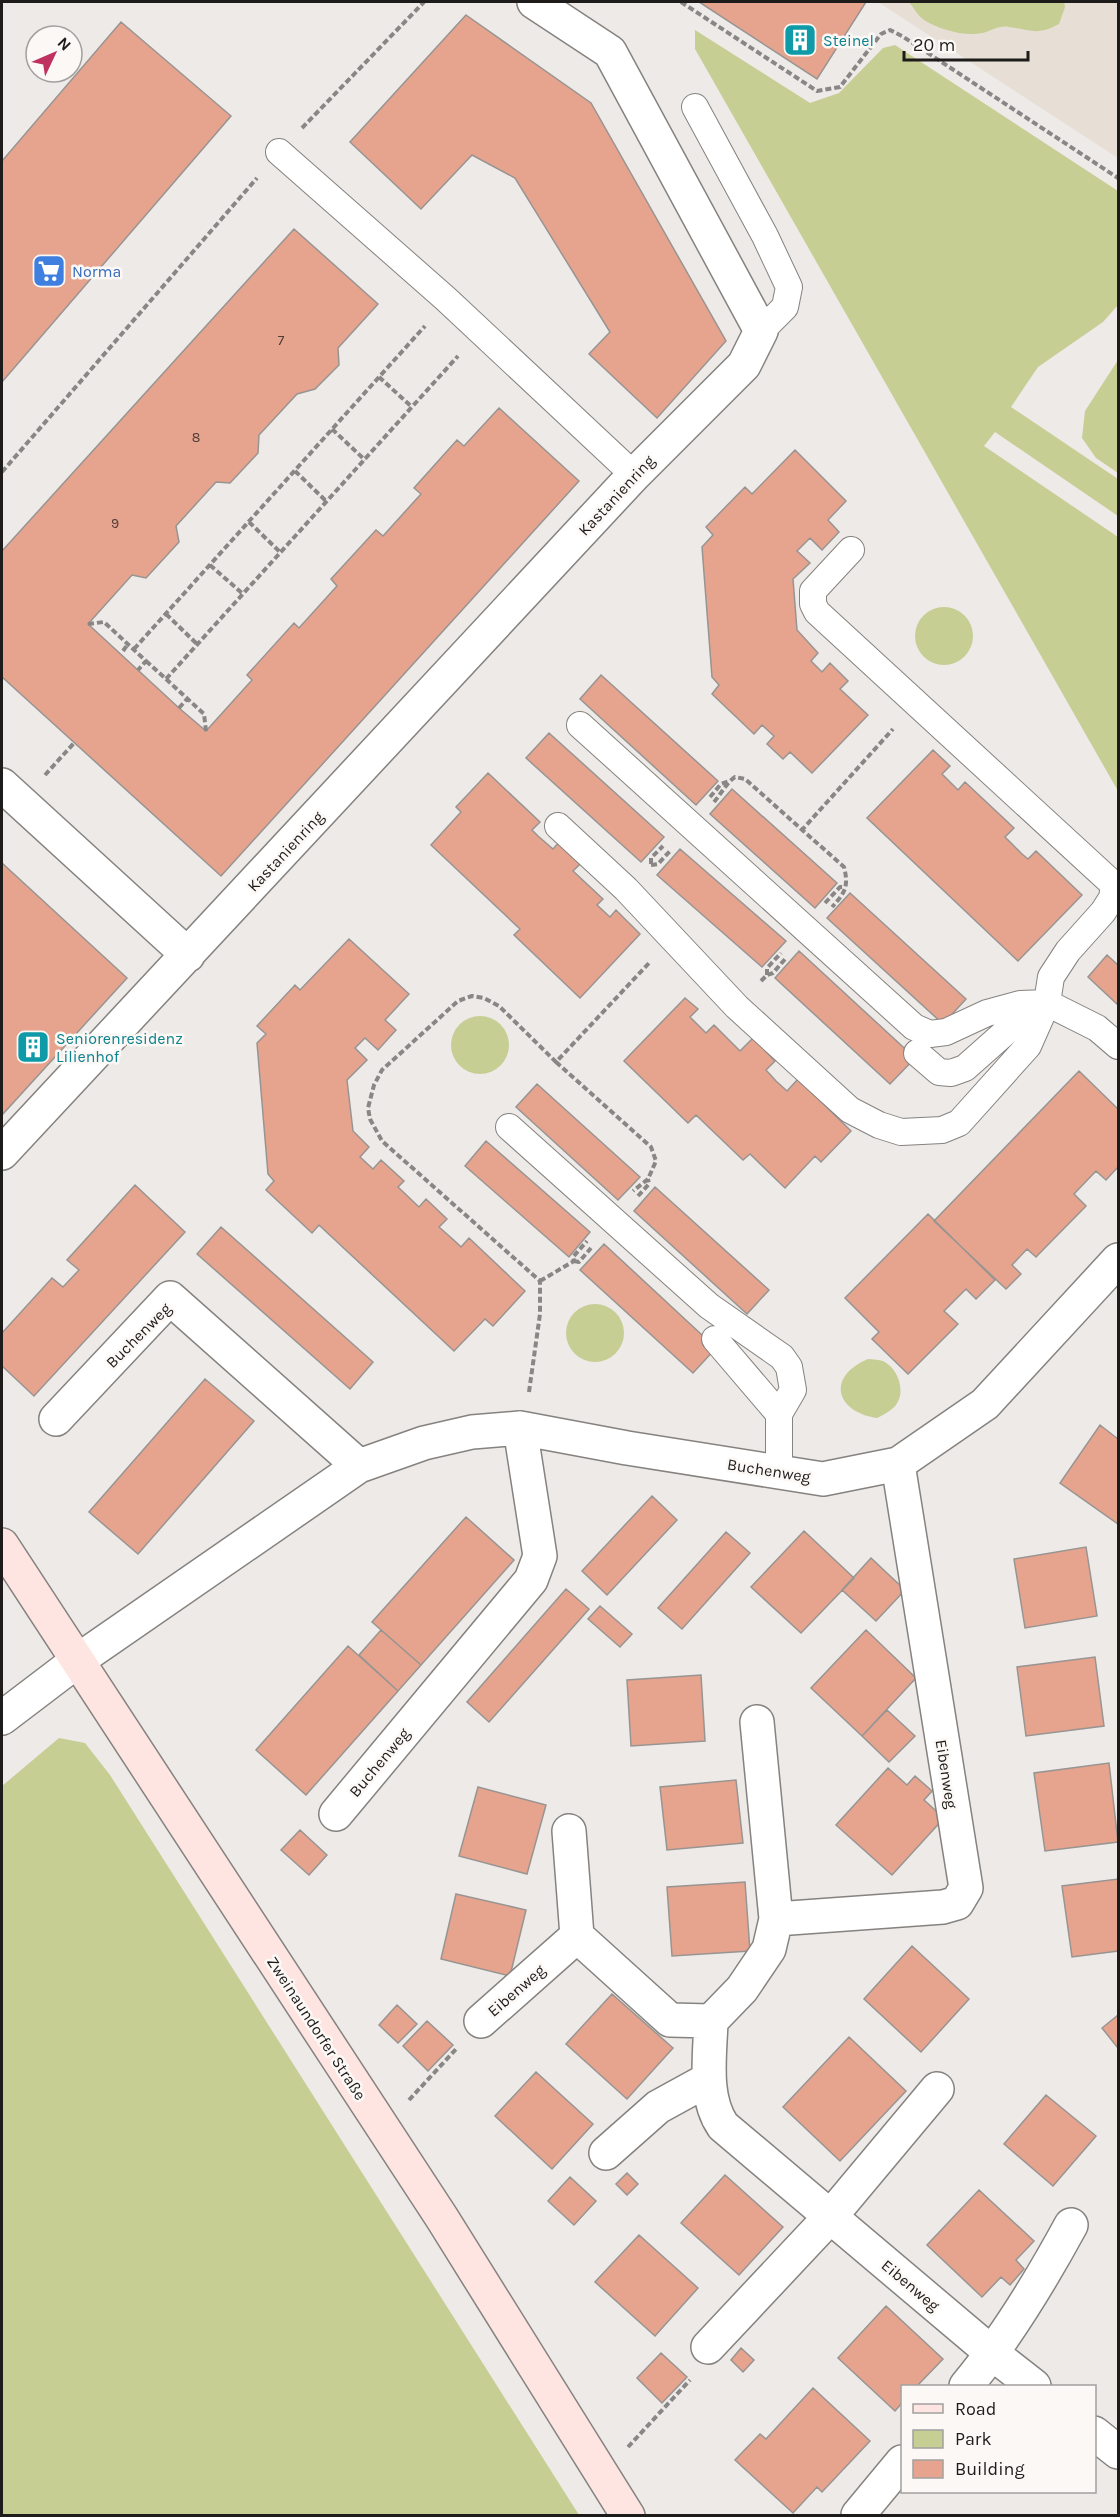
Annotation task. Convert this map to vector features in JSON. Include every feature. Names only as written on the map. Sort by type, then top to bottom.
[{"type":"street","points":[[534,2],[610,52],[761,331]]},
{"type":"street","name":"Kastanienring","points":[[2,1153],[634,475],[744,364],[761,331]]},
{"type":"street","points":[[2,785],[188,955]]},
{"type":"street","name":"Buchenweg","points":[[2,1718],[77,1661],[358,1466],[424,1443],[472,1432],[520,1428],[823,1479],[898,1464],[986,1404],[1119,1260]]},
{"type":"street","name":"Buchenweg","points":[[56,1419],[170,1298],[358,1466]]},
{"type":"street","name":"Buchenweg","points":[[336,1814],[531,1580],[540,1556],[520,1428]]},
{"type":"street","name":"Eibenweg","points":[[776,1919],[943,1907],[957,1902],[966,1888],[898,1464]]},
{"type":"street","name":"Zweinaundorfer Straße","points":[[2,1545],[442,2218],[628,2516]]},
{"type":"street","points":[[569,1831],[577,1936],[670,2020],[711,2021],[742,1989],[769,1949],[776,1919],[757,1722]]},
{"type":"street","name":"Eibenweg","points":[[481,2021],[577,1936]]},
{"type":"street","name":"Eibenweg","points":[[711,2021],[709,2079],[715,2116],[723,2126],[1033,2385]]},
{"type":"street","points":[[606,2153],[658,2108],[709,2079]]},
{"type":"street","points":[[708,2347],[830,2217],[937,2089]]},
{"type":"street","points":[[967,2385],[993,2354],[1042,2277],[1071,2225]]},
{"type":"street","points":[[1096,2434],[1119,2452]]},
{"type":"street","points":[[858,2515],[901,2464]]},
{"type":"lane","points":[[695,107],[765,236],[789,287],[785,307],[761,331]]},
{"type":"lane","points":[[279,152],[454,307],[634,475]]},
{"type":"lane","points":[[558,826],[626,889],[736,1007],[850,1110],[879,1125],[901,1132],[942,1130],[959,1123],[1028,1046],[1047,1004],[1051,977],[1068,951],[1103,912],[1112,898],[1114,885],[823,619],[813,604],[813,591],[851,550]]},
{"type":"lane","points":[[580,725],[914,1027],[930,1034],[946,1032],[987,1013],[1020,1004],[1047,1004],[1097,1028],[1119,1046]]},
{"type":"lane","points":[[917,1053],[939,1072],[951,1073],[965,1068],[1009,1029],[1047,1004]]},
{"type":"lane","points":[[509,1126],[709,1306],[782,1357],[789,1367],[794,1390],[779,1414],[779,1472]]},
{"type":"lane","points":[[715,1339],[779,1414]]},
{"type":"path","points":[[2,472],[279,152],[424,2]]},
{"type":"path","points":[[681,2],[817,91],[840,87],[880,34],[890,30],[1119,178]]},
{"type":"path","points":[[134,649],[430,321]]},
{"type":"path","points":[[166,680],[465,349]]},
{"type":"path","points":[[379,377],[412,407]]},
{"type":"path","points":[[332,429],[365,460]]},
{"type":"path","points":[[295,471],[327,502]]},
{"type":"path","points":[[249,522],[281,553]]},
{"type":"path","points":[[210,565],[244,594]]},
{"type":"path","points":[[166,614],[198,645]]},
{"type":"path","points":[[88,624],[104,622],[134,649],[204,714],[206,731]]},
{"type":"path","points":[[123,651],[128,644]]},
{"type":"path","points":[[138,670],[146,661]]},
{"type":"path","points":[[179,708],[187,699]]},
{"type":"path","points":[[801,831],[915,704]]},
{"type":"path","points":[[721,784],[735,777],[745,779],[844,867],[845,893]]},
{"type":"path","points":[[727,789],[729,781]]},
{"type":"path","points":[[651,858],[669,840]]},
{"type":"path","points":[[658,864],[675,846]]},
{"type":"path","points":[[556,1062],[673,938]]},
{"type":"path","points":[[767,975],[767,968],[782,952]]},
{"type":"path","points":[[773,974],[787,957]]},
{"type":"path","points":[[520,1428],[532,1376],[540,1314],[540,1281],[382,1141],[370,1119],[368,1108],[374,1085],[382,1070],[458,1000],[472,996],[484,998],[499,1006],[556,1062],[651,1147],[656,1161],[647,1181]]},
{"type":"path","points":[[574,1261],[573,1257],[593,1234]]},
{"type":"path","points":[[540,1281],[574,1261],[579,1262],[599,1240]]},
{"type":"path","points":[[383,2130],[481,2021]]},
{"type":"path","points":[[628,2447],[709,2360],[708,2347]]},
{"type":"shaded area","points":[[878,2],[1118,2],[1118,158]]},
{"type":"green space","points":[[909,2],[1064,2],[1065,7],[1059,24],[1045,30],[999,27],[982,33],[968,34],[944,29],[924,20]]},
{"type":"green space","points":[[695,30],[810,103],[839,93],[883,48],[895,45],[1118,191],[1118,305],[1103,322],[1038,367],[1011,407],[1118,479],[1118,516],[995,432],[984,446],[1118,537],[1118,791],[695,49]]},
{"type":"green space","points":[[1118,360],[1118,473],[1096,458],[1082,438],[1085,411]]},
{"type":"green space","points":[[938,607],[950,607],[965,615],[973,630],[973,642],[965,657],[950,665],[938,665],[923,657],[915,642],[915,630],[923,615]]},
{"type":"green space","points":[[474,1016],[486,1016],[501,1024],[509,1039],[509,1051],[501,1066],[486,1074],[474,1074],[459,1066],[451,1051],[451,1039],[459,1024]]},
{"type":"green space","points":[[589,1304],[601,1304],[616,1312],[624,1327],[624,1339],[616,1354],[601,1362],[589,1362],[574,1354],[566,1339],[566,1327],[574,1312]]},
{"type":"green space","points":[[868,1359],[888,1364],[900,1383],[899,1399],[895,1406],[877,1418],[852,1408],[844,1401],[841,1392],[841,1383],[846,1374]]},
{"type":"green space","points":[[59,1738],[85,1743],[110,1775],[579,2515],[2,2515],[2,1786]]},
{"type":"building","name":"Steinel","points":[[699,2],[866,2],[817,79]]},
{"type":"building","points":[[466,15],[591,103],[726,341],[657,418],[589,354],[610,332],[515,178],[472,155],[421,209],[350,142]]},
{"type":"building","name":"Norma","points":[[121,22],[231,116],[2,382],[2,161],[68,84],[84,84],[84,65]]},
{"type":"building","points":[[294,229],[378,304],[338,348],[339,365],[315,389],[297,394],[259,435],[258,453],[230,483],[216,482],[176,526],[179,542],[146,578],[132,575],[88,624],[179,708],[206,731],[252,680],[247,675],[294,623],[299,628],[337,586],[331,579],[376,530],[383,536],[421,494],[414,488],[457,440],[464,446],[499,408],[579,481],[221,876],[2,677],[2,551]]},
{"type":"building","points":[[795,450],[846,501],[828,520],[839,532],[822,550],[810,538],[797,551],[810,563],[793,579],[797,630],[818,653],[811,661],[822,672],[830,663],[848,681],[840,689],[868,715],[812,773],[790,752],[783,759],[767,744],[774,736],[762,725],[754,734],[712,694],[719,685],[712,677],[702,547],[713,535],[706,527],[745,487],[752,494]]},
{"type":"building","points":[[601,675],[718,781],[696,805],[580,699]]},
{"type":"building","points":[[549,733],[664,837],[641,862],[526,758]]},
{"type":"building","points":[[933,750],[950,766],[942,774],[958,790],[965,782],[1014,828],[1005,837],[1022,854],[1028,859],[1036,851],[1082,895],[1018,961],[867,818]]},
{"type":"building","points":[[488,773],[540,822],[532,830],[538,836],[553,849],[561,840],[583,861],[573,871],[603,899],[597,905],[610,917],[616,910],[640,934],[580,998],[514,935],[520,929],[431,845],[461,812],[456,807]]},
{"type":"building","points":[[732,789],[837,883],[815,908],[710,814]]},
{"type":"building","points":[[680,849],[786,941],[762,967],[657,875]]},
{"type":"building","name":"Seniorenresidenz Lilienhof","points":[[2,863],[127,978],[2,1115]]},
{"type":"building","points":[[850,893],[966,999],[943,1024],[827,918]]},
{"type":"building","points":[[349,939],[409,994],[385,1020],[396,1030],[378,1050],[365,1038],[355,1048],[367,1060],[347,1080],[353,1131],[369,1147],[360,1157],[373,1169],[381,1160],[404,1181],[398,1187],[419,1207],[426,1199],[447,1219],[439,1227],[461,1247],[469,1238],[525,1291],[493,1326],[485,1319],[454,1351],[319,1225],[312,1233],[266,1190],[274,1181],[268,1174],[257,1043],[266,1034],[257,1026],[295,985],[300,990]]},
{"type":"building","points":[[799,951],[915,1058],[890,1084],[775,978]]},
{"type":"building","points":[[1107,955],[1118,965],[1118,1005],[1088,977]]},
{"type":"building","points":[[685,998],[698,1009],[690,1017],[706,1033],[714,1025],[740,1051],[753,1038],[775,1061],[766,1070],[776,1081],[787,1091],[798,1079],[851,1131],[821,1162],[815,1156],[785,1188],[750,1154],[743,1160],[696,1115],[688,1123],[624,1061]]},
{"type":"building","points":[[1079,1071],[1118,1109],[1118,1167],[1106,1180],[1096,1171],[1074,1194],[1086,1206],[1036,1257],[1027,1249],[1012,1265],[1021,1274],[1006,1289],[934,1221]]},
{"type":"building","points":[[537,1084],[640,1177],[618,1200],[516,1107]]},
{"type":"building","points":[[486,1141],[590,1232],[569,1257],[465,1166]]},
{"type":"building","points":[[135,1185],[185,1232],[34,1396],[2,1366],[2,1333],[52,1278],[63,1287],[79,1270],[67,1260]]},
{"type":"building","points":[[655,1187],[769,1290],[747,1314],[634,1211]]},
{"type":"building","points":[[928,1214],[995,1280],[976,1299],[966,1289],[944,1311],[958,1324],[908,1374],[872,1339],[879,1332],[845,1298]]},
{"type":"building","points":[[221,1227],[373,1362],[350,1389],[197,1254]]},
{"type":"building","points":[[604,1244],[716,1348],[693,1373],[580,1270]]},
{"type":"building","points":[[205,1379],[254,1421],[138,1554],[89,1512]]},
{"type":"building","points":[[1100,1425],[1118,1439],[1118,1524],[1060,1483]]},
{"type":"building","points":[[652,1496],[677,1520],[607,1595],[582,1571]]},
{"type":"building","points":[[466,1517],[514,1560],[421,1665],[372,1622]]},
{"type":"building","points":[[804,1531],[854,1578],[801,1633],[751,1587]]},
{"type":"building","points":[[726,1532],[750,1553],[682,1629],[658,1608]]},
{"type":"building","points":[[1086,1547],[1097,1616],[1025,1628],[1014,1559]]},
{"type":"building","points":[[871,1558],[905,1590],[876,1621],[842,1590]]},
{"type":"building","points":[[566,1589],[589,1609],[489,1722],[467,1702]]},
{"type":"building","points":[[600,1606],[632,1634],[620,1647],[588,1619]]},
{"type":"building","points":[[381,1630],[421,1665],[398,1691],[359,1655]]},
{"type":"building","points":[[866,1630],[916,1678],[862,1736],[811,1688]]},
{"type":"building","points":[[348,1646],[398,1691],[306,1795],[256,1750]]},
{"type":"building","points":[[1095,1657],[1104,1726],[1026,1736],[1017,1667]]},
{"type":"building","points":[[701,1675],[705,1741],[631,1746],[627,1680]]},
{"type":"building","points":[[887,1710],[915,1736],[889,1762],[862,1736]]},
{"type":"building","points":[[1109,1763],[1118,1842],[1045,1851],[1034,1773]]},
{"type":"building","points":[[888,1768],[907,1785],[915,1776],[932,1791],[924,1800],[944,1818],[892,1875],[836,1825]]},
{"type":"building","points":[[736,1780],[743,1843],[667,1850],[660,1787]]},
{"type":"building","points":[[478,1787],[546,1805],[527,1874],[459,1856]]},
{"type":"building","points":[[300,1830],[327,1855],[309,1875],[281,1850]]},
{"type":"building","points":[[1118,1879],[1118,1951],[1072,1957],[1062,1886]]},
{"type":"building","points":[[745,1882],[750,1951],[672,1956],[667,1887]]},
{"type":"building","points":[[456,1894],[526,1910],[510,1976],[441,1959]]},
{"type":"building","points":[[912,1946],[969,1999],[921,2052],[864,1999]]},
{"type":"building","points":[[612,1994],[673,2048],[627,2099],[566,2044]]},
{"type":"building","points":[[397,2005],[417,2024],[398,2043],[379,2025]]},
{"type":"building","points":[[1118,2015],[1118,2048],[1102,2028]]},
{"type":"building","points":[[427,2021],[453,2045],[428,2071],[403,2046]]},
{"type":"building","points":[[849,2037],[906,2091],[840,2161],[783,2107]]},
{"type":"building","points":[[536,2072],[593,2124],[552,2169],[495,2116]]},
{"type":"building","points":[[1046,2095],[1096,2136],[1053,2186],[1004,2144]]},
{"type":"building","points":[[627,2173],[638,2184],[627,2195],[616,2184]]},
{"type":"building","points":[[725,2175],[783,2227],[739,2275],[681,2223]]},
{"type":"building","points":[[570,2177],[596,2201],[574,2225],[548,2201]]},
{"type":"building","points":[[979,2190],[1034,2241],[1016,2260],[1024,2269],[1010,2285],[1001,2277],[982,2297],[927,2245]]},
{"type":"building","points":[[639,2235],[698,2288],[655,2336],[595,2282]]},
{"type":"building","points":[[886,2306],[943,2359],[918,2385],[901,2385],[901,2404],[895,2411],[838,2358]]},
{"type":"building","points":[[741,2348],[754,2360],[743,2372],[731,2360]]},
{"type":"building","points":[[661,2353],[687,2377],[662,2403],[637,2378]]},
{"type":"building","points":[[813,2388],[870,2441],[822,2492],[817,2487],[793,2513],[735,2460],[760,2434],[766,2439]]},
{"type":"place","name":"Steinel","points":[[800,40]]},
{"type":"place","name":"Norma","points":[[49,271]]},
{"type":"place","name":"Seniorenresidenz Lilienhof","points":[[33,1047]]}]
